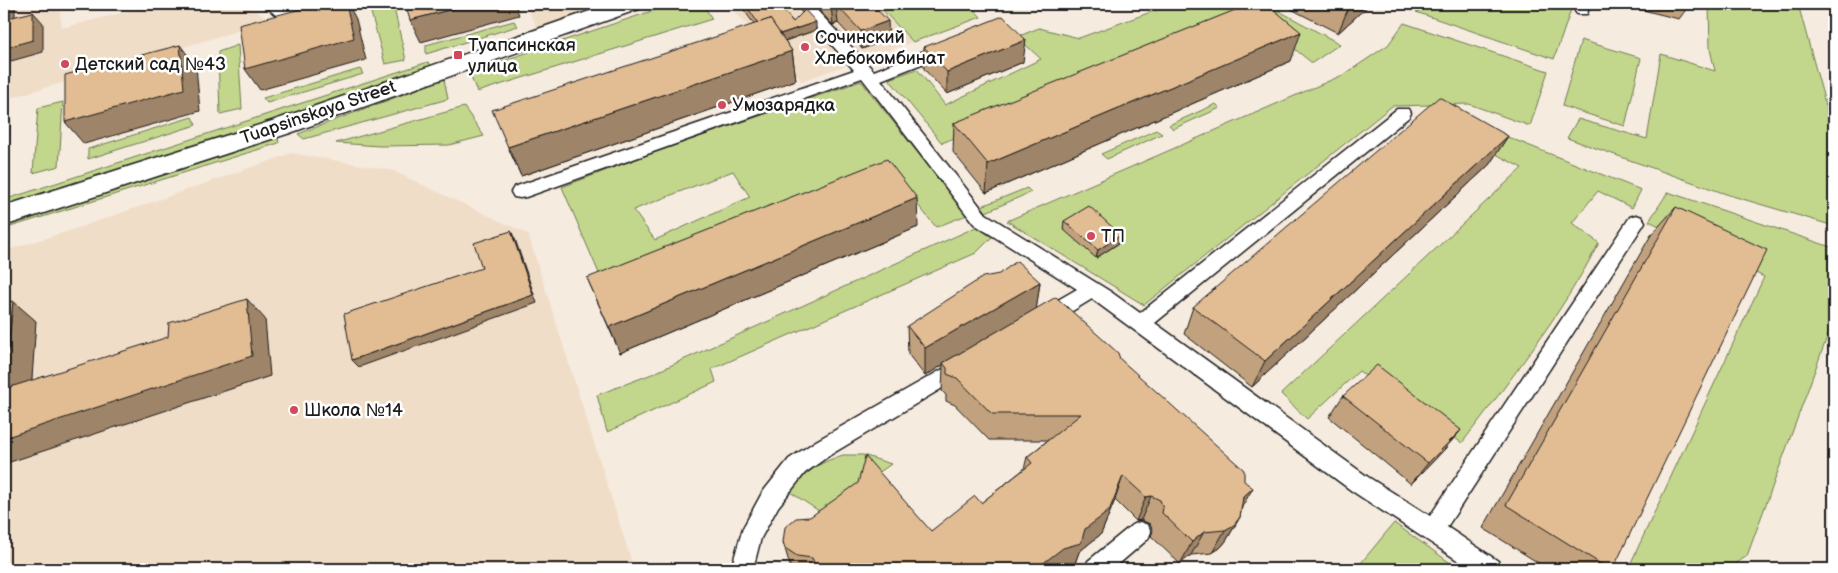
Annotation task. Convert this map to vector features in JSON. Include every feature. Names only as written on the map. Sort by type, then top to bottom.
[{"type":"street","points":[[276,4],[299,18]]},
{"type":"street","name":"Tuapsinskaya Street","points":[[4,216],[281,127],[631,4]]},
{"type":"lane","points":[[803,4],[868,75],[980,219],[1092,290],[1360,484],[1434,530],[1490,569]]},
{"type":"lane","points":[[520,192],[959,43]]},
{"type":"lane","points":[[1139,325],[1403,113]]},
{"type":"lane","points":[[1434,530],[1636,222]]},
{"type":"lane","points":[[1025,329],[1092,290]]},
{"type":"lane","points":[[742,569],[751,535],[770,500],[797,466],[823,448],[983,354]]},
{"type":"lane","points":[[1096,569],[1140,532]]},
{"type":"shaded area","name":"Детский сад №43","points":[[59,4],[62,28],[157,4],[246,4],[271,21],[4,100],[4,5]]},
{"type":"shaded area","points":[[525,4],[641,4],[542,37]]},
{"type":"shaded area","points":[[727,4],[882,4],[878,5],[913,42],[801,81],[775,45],[756,34]]},
{"type":"shaded area","name":"Школа №14","points":[[292,153],[391,170],[528,234],[634,569],[4,569],[4,251],[75,229]]},
{"type":"green space","points":[[393,4],[406,60],[385,64],[370,9]]},
{"type":"green space","points":[[673,4],[703,4],[712,19],[477,92],[469,72]]},
{"type":"green space","points":[[969,4],[981,17],[913,42],[878,5]]},
{"type":"green space","points":[[1173,4],[1284,4],[1279,11],[1340,44],[1312,63],[1253,15],[942,143],[889,79],[917,69],[945,105],[1041,59],[1017,37],[1039,28],[1079,38]]},
{"type":"green space","points":[[1424,4],[1573,4],[1554,59],[1416,12]]},
{"type":"green space","points":[[1709,4],[1798,4],[1834,136],[1834,226],[1729,195],[1567,138],[1578,119],[1647,139],[1661,54],[1715,71],[1710,49]]},
{"type":"green space","points":[[514,21],[518,26],[426,54],[426,45]]},
{"type":"green space","points":[[1404,23],[1548,71],[1530,126],[1469,104],[1392,106],[1144,305],[1007,221],[1345,74],[1388,45]]},
{"type":"green space","points":[[1581,40],[1641,58],[1625,126],[1562,106]]},
{"type":"green space","points":[[238,45],[242,109],[220,114],[218,52]]},
{"type":"green space","points":[[428,62],[434,68],[4,209],[4,200]]},
{"type":"green space","points":[[360,69],[363,74],[267,103],[263,98]]},
{"type":"green space","points":[[444,79],[448,99],[304,139],[298,134]]},
{"type":"green space","points":[[861,81],[967,215],[936,227],[894,176],[607,292],[562,187],[644,156]],"holes":[[[733,171],[750,197],[655,240],[633,210]]]},
{"type":"green space","points":[[63,102],[59,166],[33,173],[38,108]]},
{"type":"green space","points":[[1216,104],[1220,108],[1173,129],[1169,125]]},
{"type":"green space","points":[[464,107],[484,136],[449,145],[380,146],[336,143]]},
{"type":"green space","points":[[192,117],[196,125],[88,159],[88,149]]},
{"type":"green space","points":[[1462,119],[1641,190],[1632,208],[1598,191],[1572,223],[1599,243],[1552,321],[1517,371],[1462,443],[1359,371],[1307,419],[1281,394],[1522,168],[1436,122]]},
{"type":"green space","points":[[1156,130],[1162,134],[1107,159],[1101,154]]},
{"type":"green space","points":[[277,134],[279,143],[4,229],[4,222]]},
{"type":"green space","points":[[1027,188],[1031,192],[986,212],[982,206]]},
{"type":"green space","points":[[1668,192],[1834,248],[1834,318],[1747,556],[1728,569],[1628,569],[1764,277],[1649,221]]},
{"type":"green space","points":[[976,227],[992,237],[976,253],[712,369],[716,382],[607,432],[597,395],[652,374]]},
{"type":"green space","points":[[843,455],[863,455],[891,464],[822,513],[790,492],[813,469]]},
{"type":"green space","points":[[1394,523],[1459,569],[1356,569]]},
{"type":"building","points":[[320,4],[346,4],[354,38],[245,69],[239,25]]},
{"type":"building","points":[[405,4],[472,4],[410,20]]},
{"type":"building","points":[[745,4],[779,4],[793,22],[805,10],[816,22],[780,34],[770,19],[758,23]]},
{"type":"building","points":[[829,4],[872,4],[888,21],[861,31],[836,5],[831,6]]},
{"type":"building","points":[[1250,4],[1267,4],[1301,32],[988,164],[954,123]]},
{"type":"building","points":[[33,12],[33,40],[4,48],[4,19]]},
{"type":"building","points":[[1003,16],[1026,40],[947,72],[924,47]]},
{"type":"building","points":[[770,19],[792,51],[508,147],[492,110]]},
{"type":"building","points":[[180,45],[184,89],[65,122],[65,75]]},
{"type":"building","points":[[1439,97],[1508,136],[1265,361],[1193,307]]},
{"type":"building","points":[[887,159],[917,198],[609,327],[587,278]]},
{"type":"building","name":"ТП","points":[[1089,206],[1121,235],[1098,250],[1064,221]]},
{"type":"building","points":[[1676,207],[1767,250],[1613,569],[1609,569],[1506,505]]},
{"type":"building","points":[[511,231],[533,295],[352,360],[344,314],[482,268],[474,243]]},
{"type":"building","points":[[1017,261],[1040,282],[925,348],[907,326],[983,277],[999,274]]},
{"type":"building","points":[[1056,297],[1118,353],[1120,359],[1244,470],[1244,481],[1253,488],[1243,497],[1240,517],[1234,525],[1225,530],[1204,532],[1192,542],[1162,513],[1163,508],[1160,500],[1151,496],[1146,497],[1123,476],[1109,511],[1085,529],[1081,543],[1063,548],[1037,569],[817,569],[812,558],[797,556],[785,548],[783,542],[785,527],[796,518],[810,517],[858,483],[865,456],[931,531],[975,496],[981,503],[1032,463],[1027,457],[1081,414],[992,414],[957,378],[947,374],[947,368],[943,363]]},
{"type":"building","points":[[247,299],[252,356],[4,438],[4,389],[168,337],[169,323]]},
{"type":"building","points":[[13,301],[4,389],[4,304]]},
{"type":"building","points":[[1377,365],[1461,430],[1428,463],[1343,396]]},
{"type":"place","name":"Сочинский Хлебокомбинат","points":[[805,47]]},
{"type":"place","name":"Туапсинская улица","points":[[458,55]]},
{"type":"place","name":"Детский сад №43","points":[[65,64]]},
{"type":"place","name":"Умозарядка","points":[[722,105]]},
{"type":"place","name":"ТП","points":[[1091,236]]},
{"type":"place","name":"Школа №14","points":[[294,410]]}]
